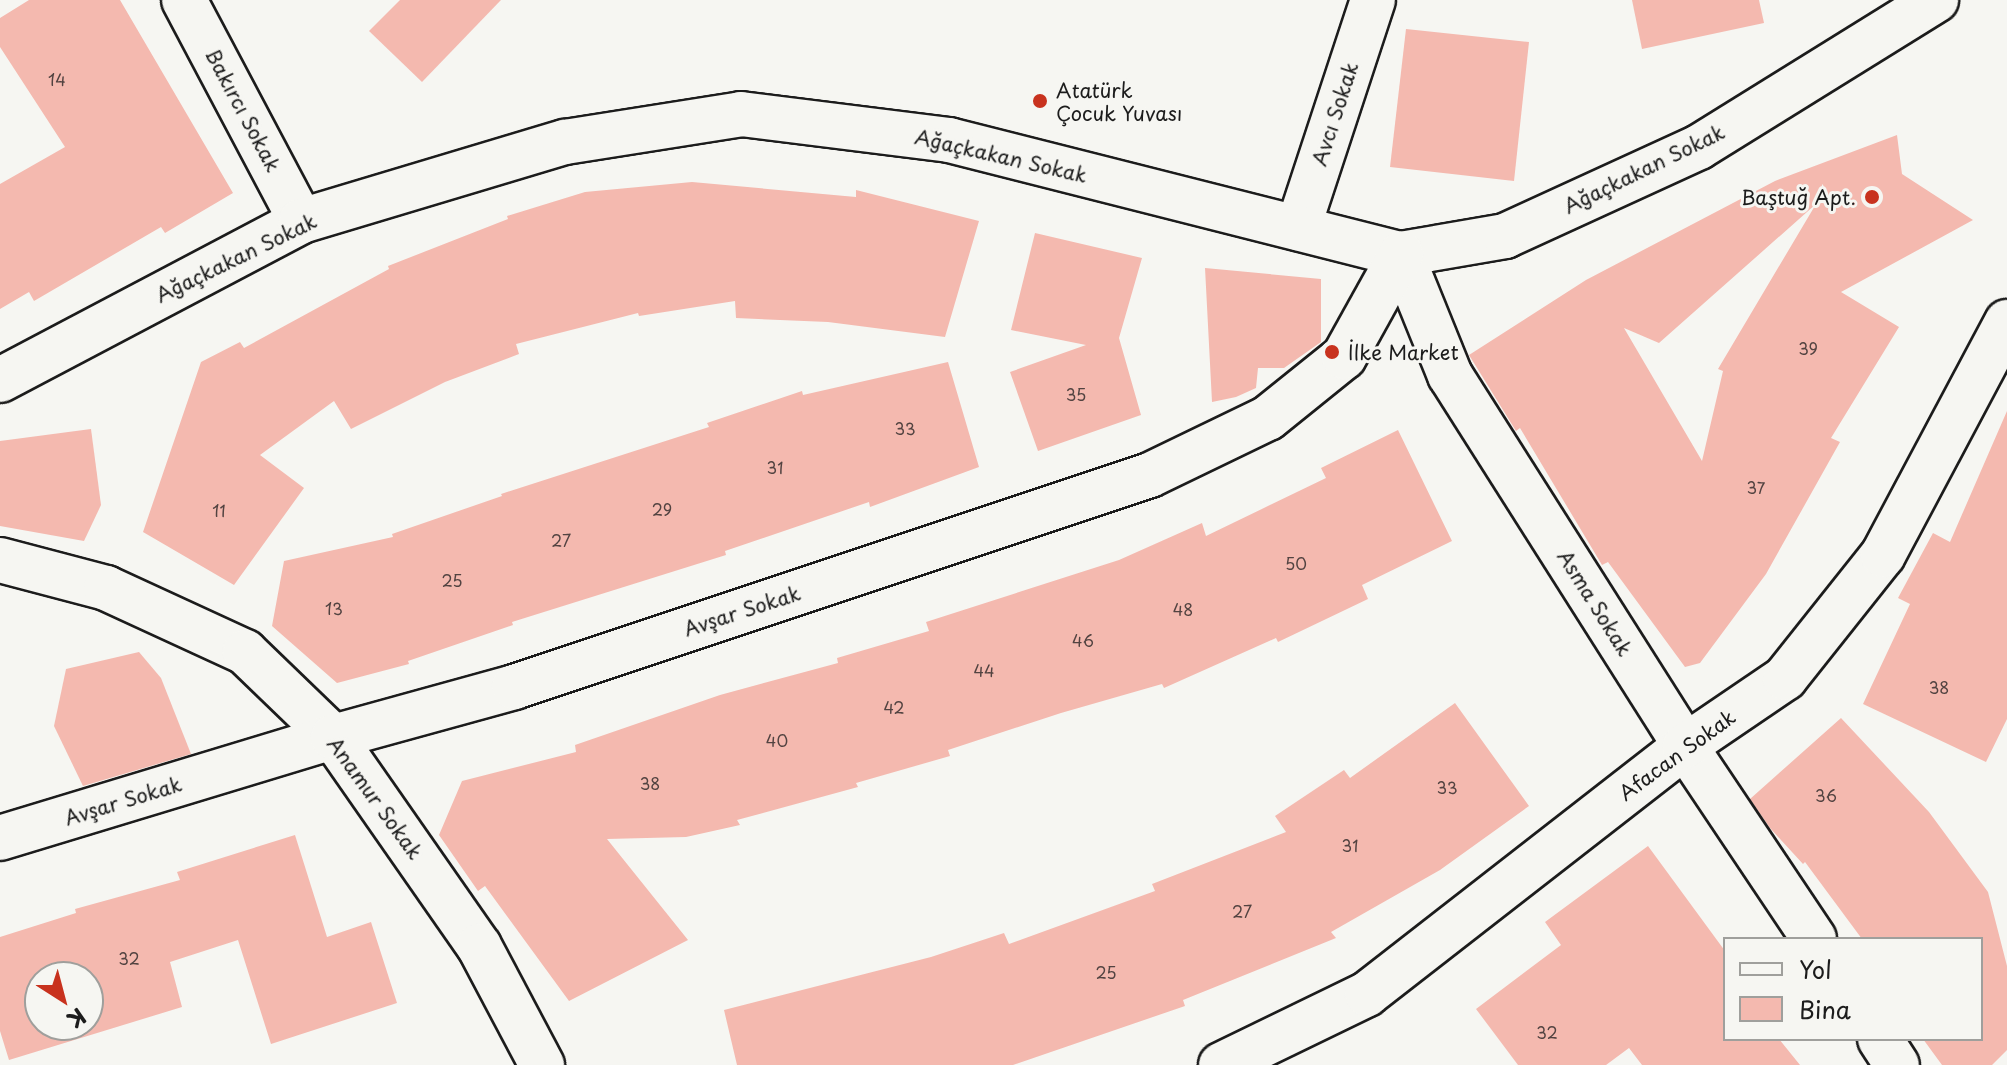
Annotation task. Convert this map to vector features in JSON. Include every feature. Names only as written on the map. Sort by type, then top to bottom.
[{"type":"street","name":"Bakırcı Sokak","points":[[184,0],[301,221]]},
{"type":"street","name":"Avcı Sokak","points":[[1298,228],[1373,0]]},
{"type":"street","name":"Ağaçkakan Sokak","points":[[0,380],[301,221],[565,142],[741,114],[949,140],[1401,254],[1505,236],[1699,147],[1936,0]]},
{"type":"street","name":"Avşar Sokak","points":[[0,838],[333,737],[514,687],[1150,475],[1268,418],[1344,357],[1401,254]]},
{"type":"street","name":"Asma Sokak","points":[[1401,254],[1450,375],[1685,746],[1813,937]]},
{"type":"street","name":"Afacan Sokak","points":[[1221,1065],[1367,994],[1685,746],[1785,678],[1883,555],[2007,322]]},
{"type":"street","name":"Anamur Sokak","points":[[0,560],[106,588],[245,652],[333,737],[479,946],[542,1065]]},
{"type":"street","points":[[1881,1041],[1897,1065]]},
{"type":"building","points":[[29,0],[120,0],[233,193],[165,233],[161,227],[34,301],[29,292],[0,309],[0,184],[65,147],[0,47],[0,18]]},
{"type":"building","points":[[400,0],[501,0],[422,82],[369,31]]},
{"type":"building","points":[[1632,0],[1759,0],[1764,23],[1642,49]]},
{"type":"building","points":[[1406,29],[1529,42],[1514,181],[1390,167]]},
{"type":"building","points":[[1897,135],[1902,174],[1973,220],[1841,292],[1899,327],[1831,438],[1840,442],[1766,574],[1700,663],[1685,667],[1608,562],[1602,565],[1520,428],[1516,431],[1469,355],[1586,280],[1775,181]],"holes":[[[1816,204],[1718,369],[1723,371],[1702,461],[1624,328],[1659,343]]]},
{"type":"building","points":[[692,182],[856,197],[856,190],[979,221],[945,337],[828,322],[736,318],[735,301],[639,316],[638,313],[516,344],[519,354],[445,382],[351,429],[334,401],[260,455],[304,488],[234,585],[143,532],[201,362],[240,342],[244,348],[389,269],[388,266],[508,219],[507,216],[585,192]]},
{"type":"building","points":[[1035,233],[1142,258],[1119,338],[1141,415],[1038,451],[1010,372],[1086,345],[1011,330]]},
{"type":"building","points":[[1205,268],[1321,279],[1321,342],[1284,368],[1258,368],[1256,388],[1236,397],[1212,402]]},
{"type":"building","points":[[948,362],[979,467],[870,507],[869,502],[725,551],[726,555],[512,622],[513,625],[408,661],[409,664],[337,683],[272,626],[284,561],[393,537],[392,534],[501,494],[709,427],[707,423],[802,391],[803,395]]},
{"type":"building","points":[[2007,411],[2007,719],[1986,762],[1863,704],[1910,604],[1898,598],[1933,533],[1950,542]]},
{"type":"building","points":[[91,429],[101,505],[84,541],[0,526],[0,441]]},
{"type":"building","points":[[1398,430],[1452,541],[1362,585],[1368,599],[1278,642],[1276,638],[1164,688],[1162,684],[1061,713],[948,750],[950,756],[856,783],[858,787],[737,820],[740,825],[686,837],[607,839],[688,940],[569,1001],[485,886],[478,891],[439,835],[462,781],[576,752],[575,745],[720,695],[838,663],[837,658],[929,631],[926,622],[1119,560],[1202,523],[1206,536],[1326,478],[1321,468]]},
{"type":"building","points":[[139,652],[161,678],[191,754],[83,786],[54,726],[66,669]]},
{"type":"building","points":[[1455,703],[1529,806],[1440,870],[1331,932],[1336,938],[1183,1000],[1185,1006],[1013,1065],[737,1065],[724,1010],[931,957],[1004,933],[1009,944],[1155,891],[1152,884],[1286,832],[1275,816],[1344,770],[1350,778]]},
{"type":"building","points":[[1841,718],[1929,812],[1988,892],[2007,966],[2007,1050],[1992,1065],[1942,1065],[1924,1041],[1983,1041],[1983,937],[1861,937],[1805,862],[1803,864],[1770,828],[1750,799]]},
{"type":"building","points":[[295,835],[327,937],[371,922],[397,1003],[271,1044],[238,940],[170,962],[182,1007],[104,1031],[104,961],[24,961],[24,1041],[71,1041],[9,1060],[0,1031],[0,937],[76,913],[75,909],[180,880],[177,872]]},
{"type":"building","points":[[1648,846],[1723,948],[1723,1041],[1781,1041],[1800,1065],[1642,1065],[1629,1048],[1606,1065],[1518,1065],[1476,1009],[1561,945],[1545,922]]},
{"type":"place","name":"Atatürk Çocuk Yuvası","points":[[1040,101]]},
{"type":"place","name":"Baştuğ Apt.","points":[[1872,197]]},
{"type":"place","name":"İlke Market","points":[[1332,352]]}]
